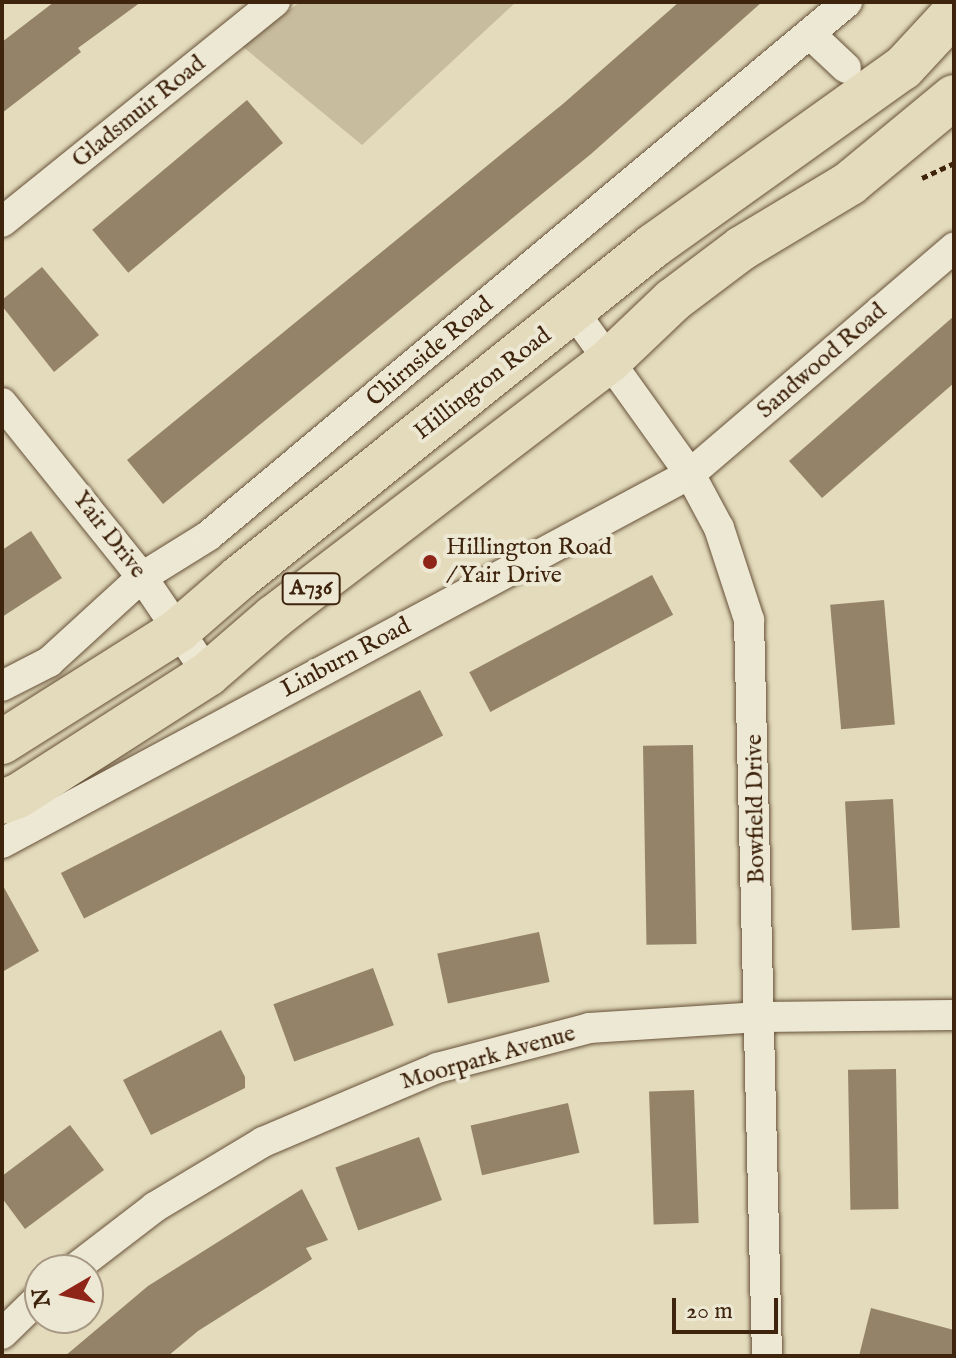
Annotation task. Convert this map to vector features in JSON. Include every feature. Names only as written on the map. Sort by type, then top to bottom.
[{"type":"main road","name":"Hillington Road","points":[[2,742],[179,630],[239,578],[653,246],[903,68],[954,13]]},
{"type":"main road","name":"A736","points":[[2,802],[18,796],[208,674],[274,617],[610,360],[673,300],[742,248],[850,183],[954,97]]},
{"type":"street","name":"Gladsmuir Road","points":[[2,222],[275,2]]},
{"type":"street","name":"Chirnside Road","points":[[2,686],[49,662],[142,577],[208,536],[847,2]]},
{"type":"street","points":[[811,35],[846,68]]},
{"type":"street","name":"Sandwood Road","points":[[690,474],[954,248]]},
{"type":"street","name":"Bowfield Drive","points":[[574,312],[690,474],[719,528],[749,620],[767,1356]]},
{"type":"street","name":"Yair Drive","points":[[2,403],[142,577],[208,674]]},
{"type":"street","name":"Linburn Road","points":[[2,843],[690,474]]},
{"type":"street","name":"Moorpark Avenue","points":[[94,1254],[155,1207],[263,1142],[437,1068],[589,1028],[760,1017],[954,1015]]},
{"type":"street","points":[[2,1334],[24,1313]]},
{"type":"shaded area","points":[[300,2],[516,2],[362,145],[242,46]]},
{"type":"building","points":[[54,2],[141,2],[78,48],[81,52],[2,113],[2,42]]},
{"type":"building","points":[[679,2],[762,2],[591,154],[163,504],[127,460],[564,103]]},
{"type":"building","points":[[247,100],[283,143],[128,273],[92,230]]},
{"type":"building","points":[[42,267],[99,335],[54,372],[2,306],[2,300]]},
{"type":"building","points":[[954,316],[954,383],[822,498],[789,461]]},
{"type":"building","points":[[31,531],[62,578],[2,617],[2,550]]},
{"type":"building","points":[[652,575],[673,615],[490,712],[469,672]]},
{"type":"building","points":[[884,600],[895,725],[841,729],[830,605]]},
{"type":"building","points":[[420,690],[443,735],[84,918],[61,873]]},
{"type":"building","points":[[693,745],[696,944],[646,945],[643,746]]},
{"type":"building","points":[[893,799],[900,928],[852,930],[845,802]]},
{"type":"building","points":[[2,884],[39,951],[2,972]]},
{"type":"building","points":[[539,932],[550,982],[448,1004],[437,954]]},
{"type":"building","points":[[373,968],[394,1025],[294,1062],[273,1004]]},
{"type":"building","points":[[221,1030],[245,1077],[245,1088],[151,1135],[123,1080]]},
{"type":"building","points":[[896,1069],[898,1209],[850,1210],[848,1070]]},
{"type":"building","points":[[694,1090],[699,1223],[654,1224],[649,1092]]},
{"type":"building","points":[[568,1103],[579,1153],[482,1175],[471,1125]]},
{"type":"building","points":[[70,1125],[104,1170],[25,1229],[2,1198],[2,1176]]},
{"type":"building","points":[[419,1137],[442,1200],[358,1230],[335,1167]]},
{"type":"building","points":[[302,1189],[328,1240],[306,1248],[312,1259],[198,1331],[168,1356],[65,1356],[91,1334],[104,1334],[104,1323],[148,1286]]},
{"type":"building","points":[[871,1308],[954,1330],[954,1356],[859,1356]]},
{"type":"place","name":"Hillington Road / Yair Drive","points":[[430,562]]}]
